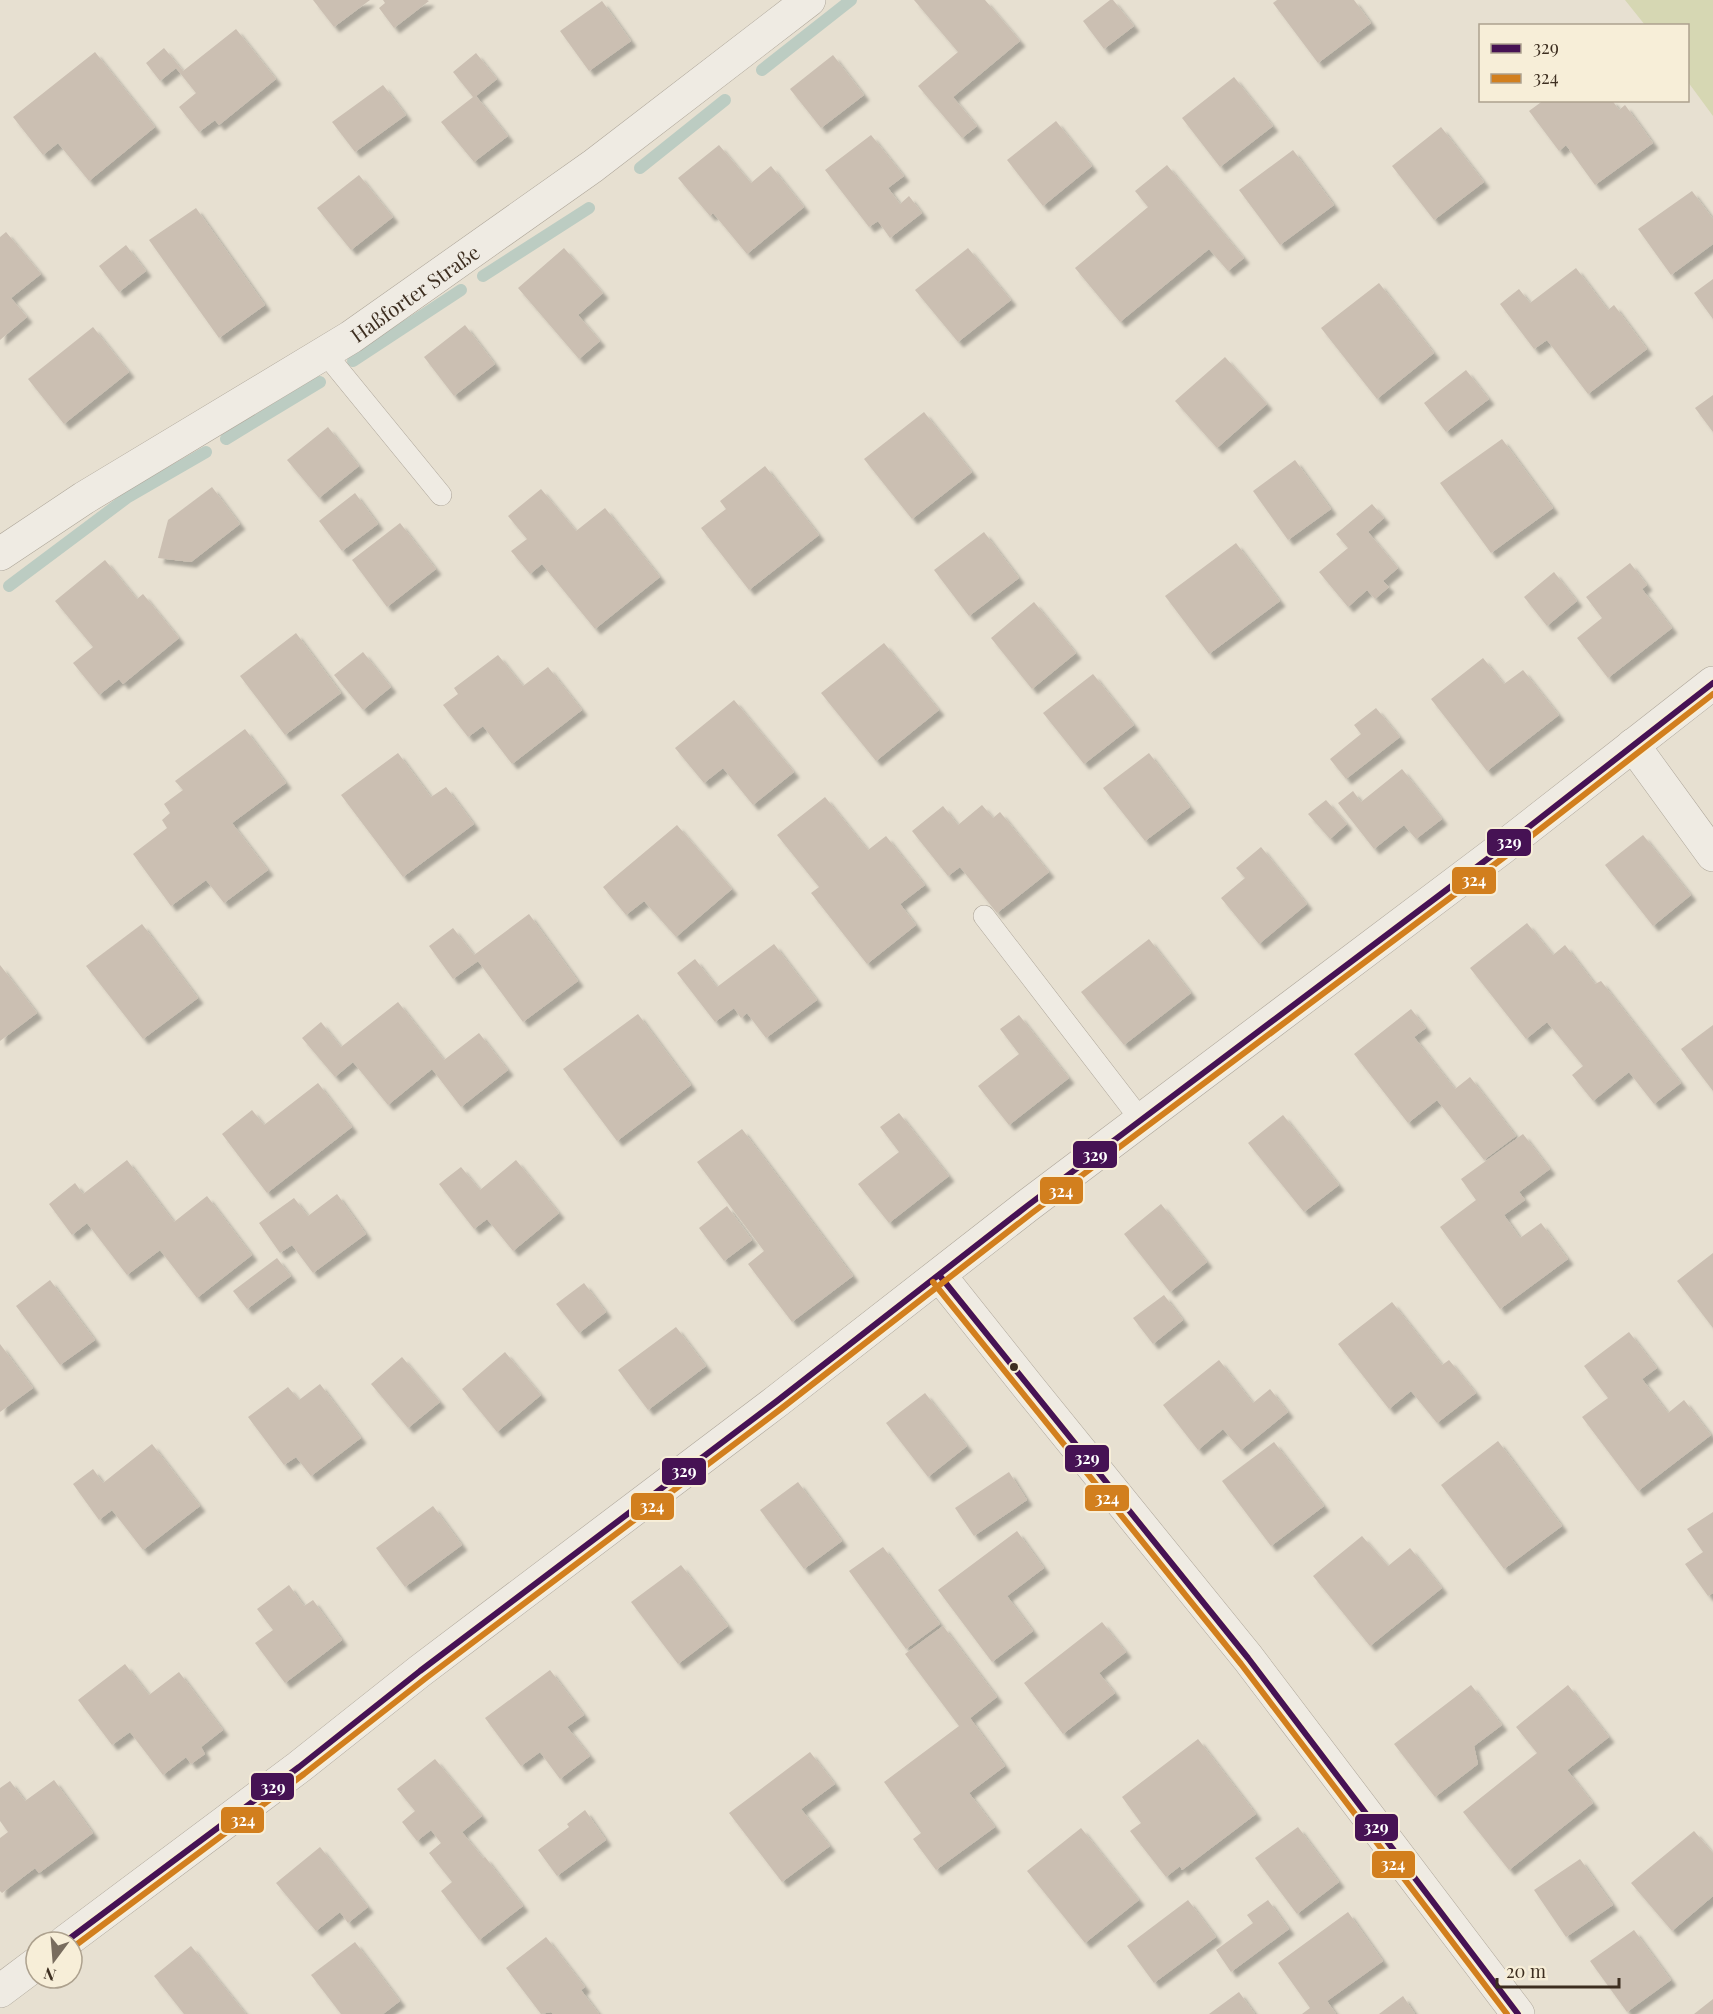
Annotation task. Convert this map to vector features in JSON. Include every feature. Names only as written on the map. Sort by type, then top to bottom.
[{"type":"street","name":"Haßforter Straße","points":[[0,554],[84,498],[351,337],[593,166],[809,0]]},
{"type":"street","points":[[81,1930],[299,1767],[420,1671],[767,1409],[1027,1206],[1502,848],[1713,683]]},
{"type":"street","points":[[1633,745],[1713,855]]},
{"type":"street","points":[[940,1276],[1248,1658],[1518,2014]]},
{"type":"street","points":[[0,1991],[24,1973]]},
{"type":"lane","points":[[325,353],[441,495]]},
{"type":"lane","points":[[984,916],[1141,1120]]},
{"type":"green space","points":[[1625,0],[1713,0],[1713,116],[1689,83],[1689,24],[1644,24]]},
{"type":"building","points":[[313,0],[370,0],[334,27]]},
{"type":"building","points":[[383,0],[429,1],[394,28],[379,8],[385,3]]},
{"type":"building","points":[[914,0],[985,0],[1020,41],[953,97],[977,126],[962,138],[918,86],[958,52]]},
{"type":"building","points":[[1113,0],[1134,26],[1104,49],[1083,21]]},
{"type":"building","points":[[1277,0],[1354,0],[1371,23],[1318,63],[1273,3]]},
{"type":"building","points":[[602,1],[631,41],[589,71],[560,31]]},
{"type":"building","points":[[236,29],[276,79],[219,125],[215,120],[199,132],[179,107],[196,93],[176,68],[160,81],[146,63],[164,48],[183,71]]},
{"type":"building","points":[[95,52],[155,127],[89,181],[58,143],[43,155],[13,117]]},
{"type":"building","points":[[476,53],[497,79],[476,96],[508,136],[474,162],[441,122],[473,97],[453,72]]},
{"type":"building","points":[[833,55],[864,95],[821,128],[790,89]]},
{"type":"building","points":[[1234,77],[1273,126],[1220,167],[1182,118]]},
{"type":"building","points":[[383,85],[406,115],[355,152],[332,122]]},
{"type":"building","points":[[1541,102],[1613,102],[1619,110],[1625,105],[1653,143],[1595,185],[1566,145],[1559,151],[1529,111]]},
{"type":"building","points":[[1056,121],[1092,166],[1043,206],[1007,160]]},
{"type":"building","points":[[1441,127],[1484,182],[1434,220],[1392,166]]},
{"type":"building","points":[[871,135],[904,176],[888,188],[900,204],[909,196],[922,213],[890,238],[878,221],[869,227],[825,170]]},
{"type":"building","points":[[719,145],[751,183],[771,166],[804,207],[747,254],[713,213],[710,216],[678,178]]},
{"type":"building","points":[[1293,150],[1334,205],[1280,245],[1239,190]]},
{"type":"building","points":[[1167,165],[1244,258],[1228,271],[1209,249],[1120,322],[1075,268],[1148,207],[1135,191]]},
{"type":"building","points":[[359,175],[393,217],[351,250],[317,208]]},
{"type":"building","points":[[1692,191],[1713,219],[1713,244],[1671,275],[1638,229]]},
{"type":"building","points":[[196,208],[265,305],[219,338],[149,240]]},
{"type":"building","points":[[6,232],[41,274],[11,298],[27,317],[0,340],[0,237]]},
{"type":"building","points":[[126,245],[146,271],[119,292],[99,266]]},
{"type":"building","points":[[564,248],[603,293],[578,315],[600,341],[579,359],[518,288]]},
{"type":"building","points":[[968,248],[1011,300],[958,342],[915,290]]},
{"type":"building","points":[[1576,268],[1608,310],[1614,305],[1647,349],[1588,394],[1547,340],[1534,349],[1500,304],[1519,289],[1530,303]]},
{"type":"building","points":[[1713,279],[1713,319],[1694,293]]},
{"type":"building","points":[[1379,283],[1434,353],[1377,399],[1321,328]]},
{"type":"building","points":[[465,325],[495,364],[454,396],[424,357]]},
{"type":"building","points":[[93,327],[129,372],[64,424],[28,379]]},
{"type":"building","points":[[1225,357],[1267,404],[1217,448],[1175,401]]},
{"type":"building","points":[[1466,370],[1489,399],[1446,432],[1424,403]]},
{"type":"building","points":[[1713,395],[1713,432],[1695,408]]},
{"type":"building","points":[[924,412],[972,472],[912,519],[864,459]]},
{"type":"building","points":[[328,427],[359,466],[319,498],[287,460]]},
{"type":"building","points":[[1502,439],[1553,508],[1491,553],[1440,483]]},
{"type":"building","points":[[1295,460],[1331,509],[1288,540],[1253,491]]},
{"type":"building","points":[[765,466],[819,535],[749,590],[701,528],[726,509],[720,501]]},
{"type":"building","points":[[212,487],[240,524],[191,562],[158,558],[168,520]]},
{"type":"building","points":[[541,489],[576,531],[605,508],[660,577],[595,629],[542,564],[530,574],[511,551],[527,539],[508,516]]},
{"type":"building","points":[[355,493],[378,524],[342,551],[319,521]]},
{"type":"building","points":[[1372,504],[1384,518],[1368,532],[1398,568],[1383,581],[1389,587],[1375,599],[1367,590],[1348,607],[1319,572],[1348,548],[1336,534]]},
{"type":"building","points":[[400,523],[436,569],[387,607],[352,560]]},
{"type":"building","points":[[984,532],[1019,578],[969,616],[934,570]]},
{"type":"building","points":[[1236,543],[1280,601],[1209,654],[1165,596]]},
{"type":"building","points":[[105,560],[137,599],[143,594],[179,638],[123,684],[119,679],[99,695],[73,663],[93,647],[55,601]]},
{"type":"building","points":[[1630,563],[1647,585],[1642,589],[1672,628],[1608,678],[1577,638],[1602,618],[1586,597]]},
{"type":"building","points":[[1554,572],[1577,601],[1547,626],[1524,597]]},
{"type":"building","points":[[1034,602],[1076,653],[1032,689],[991,638]]},
{"type":"building","points":[[296,633],[341,693],[285,735],[240,676]]},
{"type":"building","points":[[884,643],[939,710],[876,761],[821,693]]},
{"type":"building","points":[[363,652],[391,687],[363,710],[334,675]]},
{"type":"building","points":[[498,655],[523,686],[548,667],[582,710],[512,764],[483,726],[468,737],[443,705],[458,694],[454,688]]},
{"type":"building","points":[[1483,658],[1504,684],[1523,670],[1559,715],[1487,771],[1431,699]]},
{"type":"building","points":[[1093,674],[1134,725],[1084,764],[1043,713]]},
{"type":"building","points":[[734,700],[794,772],[753,805],[723,768],[704,783],[675,748]]},
{"type":"building","points":[[1376,708],[1400,737],[1346,779],[1330,759],[1361,734],[1354,725]]},
{"type":"building","points":[[245,729],[286,783],[232,823],[268,870],[224,903],[206,880],[171,906],[133,854],[167,828],[162,820],[170,813],[164,804],[183,790],[175,781]]},
{"type":"building","points":[[398,753],[431,797],[446,787],[474,824],[403,877],[341,795]]},
{"type":"building","points":[[1149,753],[1190,807],[1145,841],[1103,788]]},
{"type":"building","points":[[1402,769],[1442,819],[1416,839],[1404,825],[1374,849],[1338,803],[1353,791],[1361,802]]},
{"type":"building","points":[[825,797],[868,850],[886,836],[925,885],[900,904],[916,925],[867,964],[811,893],[819,887],[777,835]]},
{"type":"building","points":[[1326,800],[1347,824],[1330,839],[1308,814]]},
{"type":"building","points":[[982,805],[993,818],[1000,812],[1049,872],[997,913],[960,867],[948,876],[912,831],[943,806],[958,825]]},
{"type":"building","points":[[677,825],[732,889],[676,937],[644,901],[626,915],[603,887]]},
{"type":"building","points":[[1643,835],[1691,895],[1653,926],[1605,865]]},
{"type":"building","points":[[1261,847],[1307,904],[1259,944],[1221,898],[1245,878],[1236,868]]},
{"type":"building","points":[[529,914],[578,981],[523,1022],[478,961],[453,979],[429,946],[453,928],[474,955]]},
{"type":"building","points":[[1527,923],[1553,955],[1565,945],[1595,984],[1601,981],[1681,1083],[1654,1104],[1629,1072],[1593,1101],[1572,1075],[1583,1066],[1547,1022],[1526,1039],[1470,968]]},
{"type":"building","points":[[142,924],[198,998],[143,1039],[86,966]]},
{"type":"building","points":[[1149,939],[1191,993],[1124,1045],[1081,992]]},
{"type":"building","points":[[774,944],[817,1000],[766,1038],[747,1013],[741,1018],[734,1008],[715,1022],[677,973],[695,959],[717,987]]},
{"type":"building","points":[[0,965],[37,1013],[0,1041]]},
{"type":"building","points":[[398,1002],[444,1060],[479,1033],[508,1070],[461,1107],[432,1069],[388,1105],[353,1062],[335,1077],[302,1038],[321,1022],[341,1047]]},
{"type":"building","points":[[1411,1009],[1426,1028],[1414,1037],[1455,1089],[1470,1077],[1516,1136],[1484,1160],[1437,1100],[1408,1123],[1354,1054]]},
{"type":"building","points":[[638,1014],[691,1085],[617,1141],[563,1069]]},
{"type":"building","points":[[1019,1015],[1069,1078],[1009,1125],[978,1086],[1019,1054],[1000,1029]]},
{"type":"building","points":[[1713,1025],[1713,1091],[1681,1049]]},
{"type":"building","points":[[318,1083],[352,1127],[267,1193],[222,1134],[252,1110],[264,1125]]},
{"type":"building","points":[[899,1113],[949,1176],[889,1223],[858,1184],[899,1152],[880,1127]]},
{"type":"building","points":[[1283,1115],[1339,1185],[1304,1212],[1248,1143]]},
{"type":"building","points":[[742,1129],[853,1276],[792,1322],[748,1264],[764,1251],[697,1162]]},
{"type":"building","points":[[1523,1134],[1550,1169],[1519,1192],[1525,1200],[1504,1215],[1520,1238],[1541,1223],[1568,1259],[1500,1309],[1440,1227],[1476,1200],[1461,1179]]},
{"type":"building","points":[[127,1160],[174,1222],[207,1196],[252,1255],[197,1298],[160,1250],[127,1275],[87,1223],[72,1235],[49,1204],[75,1183],[83,1194]]},
{"type":"building","points":[[516,1160],[559,1213],[513,1251],[487,1219],[474,1229],[439,1184],[461,1167],[480,1190]]},
{"type":"building","points":[[337,1194],[366,1234],[313,1273],[292,1245],[280,1253],[259,1223],[294,1198],[308,1216]]},
{"type":"building","points":[[1161,1204],[1207,1262],[1170,1292],[1124,1234]]},
{"type":"building","points":[[727,1206],[752,1240],[724,1261],[699,1228]]},
{"type":"building","points":[[1713,1253],[1713,1328],[1677,1281]]},
{"type":"building","points":[[277,1258],[291,1276],[247,1309],[233,1291]]},
{"type":"building","points":[[50,1280],[95,1340],[60,1365],[16,1306]]},
{"type":"building","points":[[584,1283],[606,1312],[579,1333],[556,1304]]},
{"type":"building","points":[[1164,1295],[1183,1320],[1153,1344],[1133,1318]]},
{"type":"building","points":[[1392,1302],[1442,1365],[1449,1360],[1476,1393],[1437,1423],[1411,1391],[1389,1409],[1338,1344]]},
{"type":"building","points":[[676,1327],[706,1366],[648,1410],[618,1370]]},
{"type":"building","points":[[1629,1332],[1657,1368],[1642,1379],[1668,1413],[1684,1400],[1711,1435],[1638,1491],[1582,1417],[1608,1398],[1584,1366]]},
{"type":"building","points":[[0,1344],[33,1388],[0,1412]]},
{"type":"building","points":[[505,1352],[541,1395],[497,1432],[462,1389]]},
{"type":"building","points":[[402,1357],[440,1402],[408,1428],[371,1384]]},
{"type":"building","points":[[1219,1360],[1253,1403],[1270,1389],[1288,1412],[1241,1450],[1223,1429],[1198,1450],[1163,1405]]},
{"type":"building","points":[[320,1384],[361,1438],[311,1476],[296,1457],[284,1465],[248,1417],[288,1387],[299,1400]]},
{"type":"building","points":[[925,1393],[967,1446],[928,1477],[886,1423]]},
{"type":"building","points":[[1498,1441],[1562,1526],[1504,1569],[1441,1485]]},
{"type":"building","points":[[1274,1442],[1324,1506],[1271,1546],[1222,1481]]},
{"type":"building","points":[[152,1444],[200,1506],[143,1550],[112,1510],[99,1520],[73,1484],[93,1469],[103,1483]]},
{"type":"building","points":[[1009,1472],[1027,1500],[974,1536],[955,1508]]},
{"type":"building","points":[[798,1482],[842,1541],[804,1569],[760,1510]]},
{"type":"building","points":[[433,1506],[462,1545],[405,1587],[376,1548]]},
{"type":"building","points":[[1713,1512],[1713,1593],[1708,1596],[1685,1564],[1703,1552],[1687,1529]]},
{"type":"building","points":[[1017,1531],[1044,1568],[1007,1596],[1033,1631],[992,1662],[938,1590]]},
{"type":"building","points":[[1362,1536],[1388,1566],[1410,1548],[1442,1588],[1370,1646],[1313,1576]]},
{"type":"building","points":[[883,1547],[940,1624],[906,1649],[849,1571]]},
{"type":"building","points":[[681,1565],[728,1626],[678,1664],[631,1602]]},
{"type":"building","points":[[289,1585],[304,1606],[313,1600],[342,1640],[285,1683],[255,1643],[273,1630],[257,1609]]},
{"type":"building","points":[[1102,1622],[1126,1652],[1099,1673],[1115,1693],[1063,1734],[1024,1683]]},
{"type":"building","points":[[943,1626],[997,1697],[970,1718],[1005,1766],[969,1793],[995,1827],[936,1870],[913,1839],[921,1833],[884,1782],[959,1726],[905,1654]]},
{"type":"building","points":[[125,1664],[149,1695],[179,1672],[223,1730],[201,1747],[205,1754],[191,1764],[186,1757],[163,1775],[130,1732],[112,1745],[78,1700]]},
{"type":"building","points":[[550,1670],[584,1715],[567,1727],[590,1756],[560,1779],[540,1752],[521,1766],[485,1718]]},
{"type":"building","points":[[1471,1685],[1502,1725],[1474,1746],[1478,1764],[1435,1797],[1394,1744]]},
{"type":"building","points":[[1568,1685],[1609,1737],[1567,1770],[1593,1803],[1509,1870],[1463,1812],[1537,1753],[1516,1727]]},
{"type":"building","points":[[1198,1739],[1256,1814],[1182,1870],[1180,1866],[1166,1877],[1130,1831],[1141,1823],[1122,1797]]},
{"type":"building","points":[[810,1752],[835,1784],[801,1809],[830,1846],[782,1882],[729,1813]]},
{"type":"building","points":[[435,1759],[482,1816],[462,1832],[483,1858],[485,1857],[523,1906],[479,1940],[441,1891],[452,1882],[429,1853],[441,1843],[431,1830],[417,1841],[402,1822],[415,1811],[397,1789]]},
{"type":"building","points":[[54,1780],[93,1833],[39,1873],[35,1868],[2,1893],[0,1891],[0,1838],[8,1832],[0,1821],[0,1788],[10,1781],[25,1801]]},
{"type":"building","points":[[585,1810],[606,1840],[557,1876],[538,1850],[569,1827],[567,1824]]},
{"type":"building","points":[[1298,1827],[1339,1882],[1297,1914],[1255,1858]]},
{"type":"building","points":[[1081,1828],[1139,1900],[1085,1943],[1027,1871]]},
{"type":"building","points":[[1694,1831],[1713,1853],[1713,1896],[1672,1931],[1631,1883]]},
{"type":"building","points":[[320,1847],[368,1907],[348,1923],[340,1912],[316,1931],[276,1883]]},
{"type":"building","points":[[1580,1859],[1613,1905],[1566,1937],[1534,1890]]},
{"type":"building","points":[[1188,1900],[1216,1937],[1154,1983],[1127,1946]]},
{"type":"building","points":[[1268,1900],[1289,1929],[1231,1972],[1216,1950],[1253,1923],[1247,1915]]},
{"type":"building","points":[[1348,1912],[1383,1961],[1327,2001],[1336,2014],[1302,2014],[1310,2008],[1278,1963]]},
{"type":"building","points":[[1634,1930],[1671,1980],[1627,2012],[1590,1961]]},
{"type":"building","points":[[546,1937],[585,1987],[581,1990],[599,2014],[553,2014],[551,2012],[541,2014],[506,1968]]},
{"type":"building","points":[[355,1942],[400,2001],[383,2014],[341,2014],[311,1975]]},
{"type":"building","points":[[191,1946],[246,2014],[184,2014],[154,1976]]},
{"type":"building","points":[[1239,1992],[1255,2014],[1209,2014]]},
{"type":"building","points":[[1403,1996],[1415,2014],[1379,2014]]},
{"type":"building","points":[[1713,1999],[1713,2014],[1694,2014]]},
{"type":"waterway","points":[[762,70],[851,0]]},
{"type":"waterway","points":[[640,168],[725,100]]},
{"type":"waterway","points":[[483,276],[589,208]]},
{"type":"waterway","points":[[353,361],[461,290]]},
{"type":"waterway","points":[[226,439],[320,382]]},
{"type":"waterway","points":[[9,586],[128,497],[206,452]]},
{"type":"transit line","name":"329","points":[[81,1930],[299,1767],[420,1671],[777,1401],[1027,1206],[1502,848],[1713,683]]},
{"type":"transit line","name":"324","points":[[84,1939],[304,1774],[426,1678],[782,1408],[1032,1213],[1507,855],[1713,694]]},
{"type":"transit line","name":"329","points":[[940,1276],[1248,1658],[1518,2014]]},
{"type":"transit line","name":"324","points":[[933,1282],[1241,1664],[1507,2014]]}]
